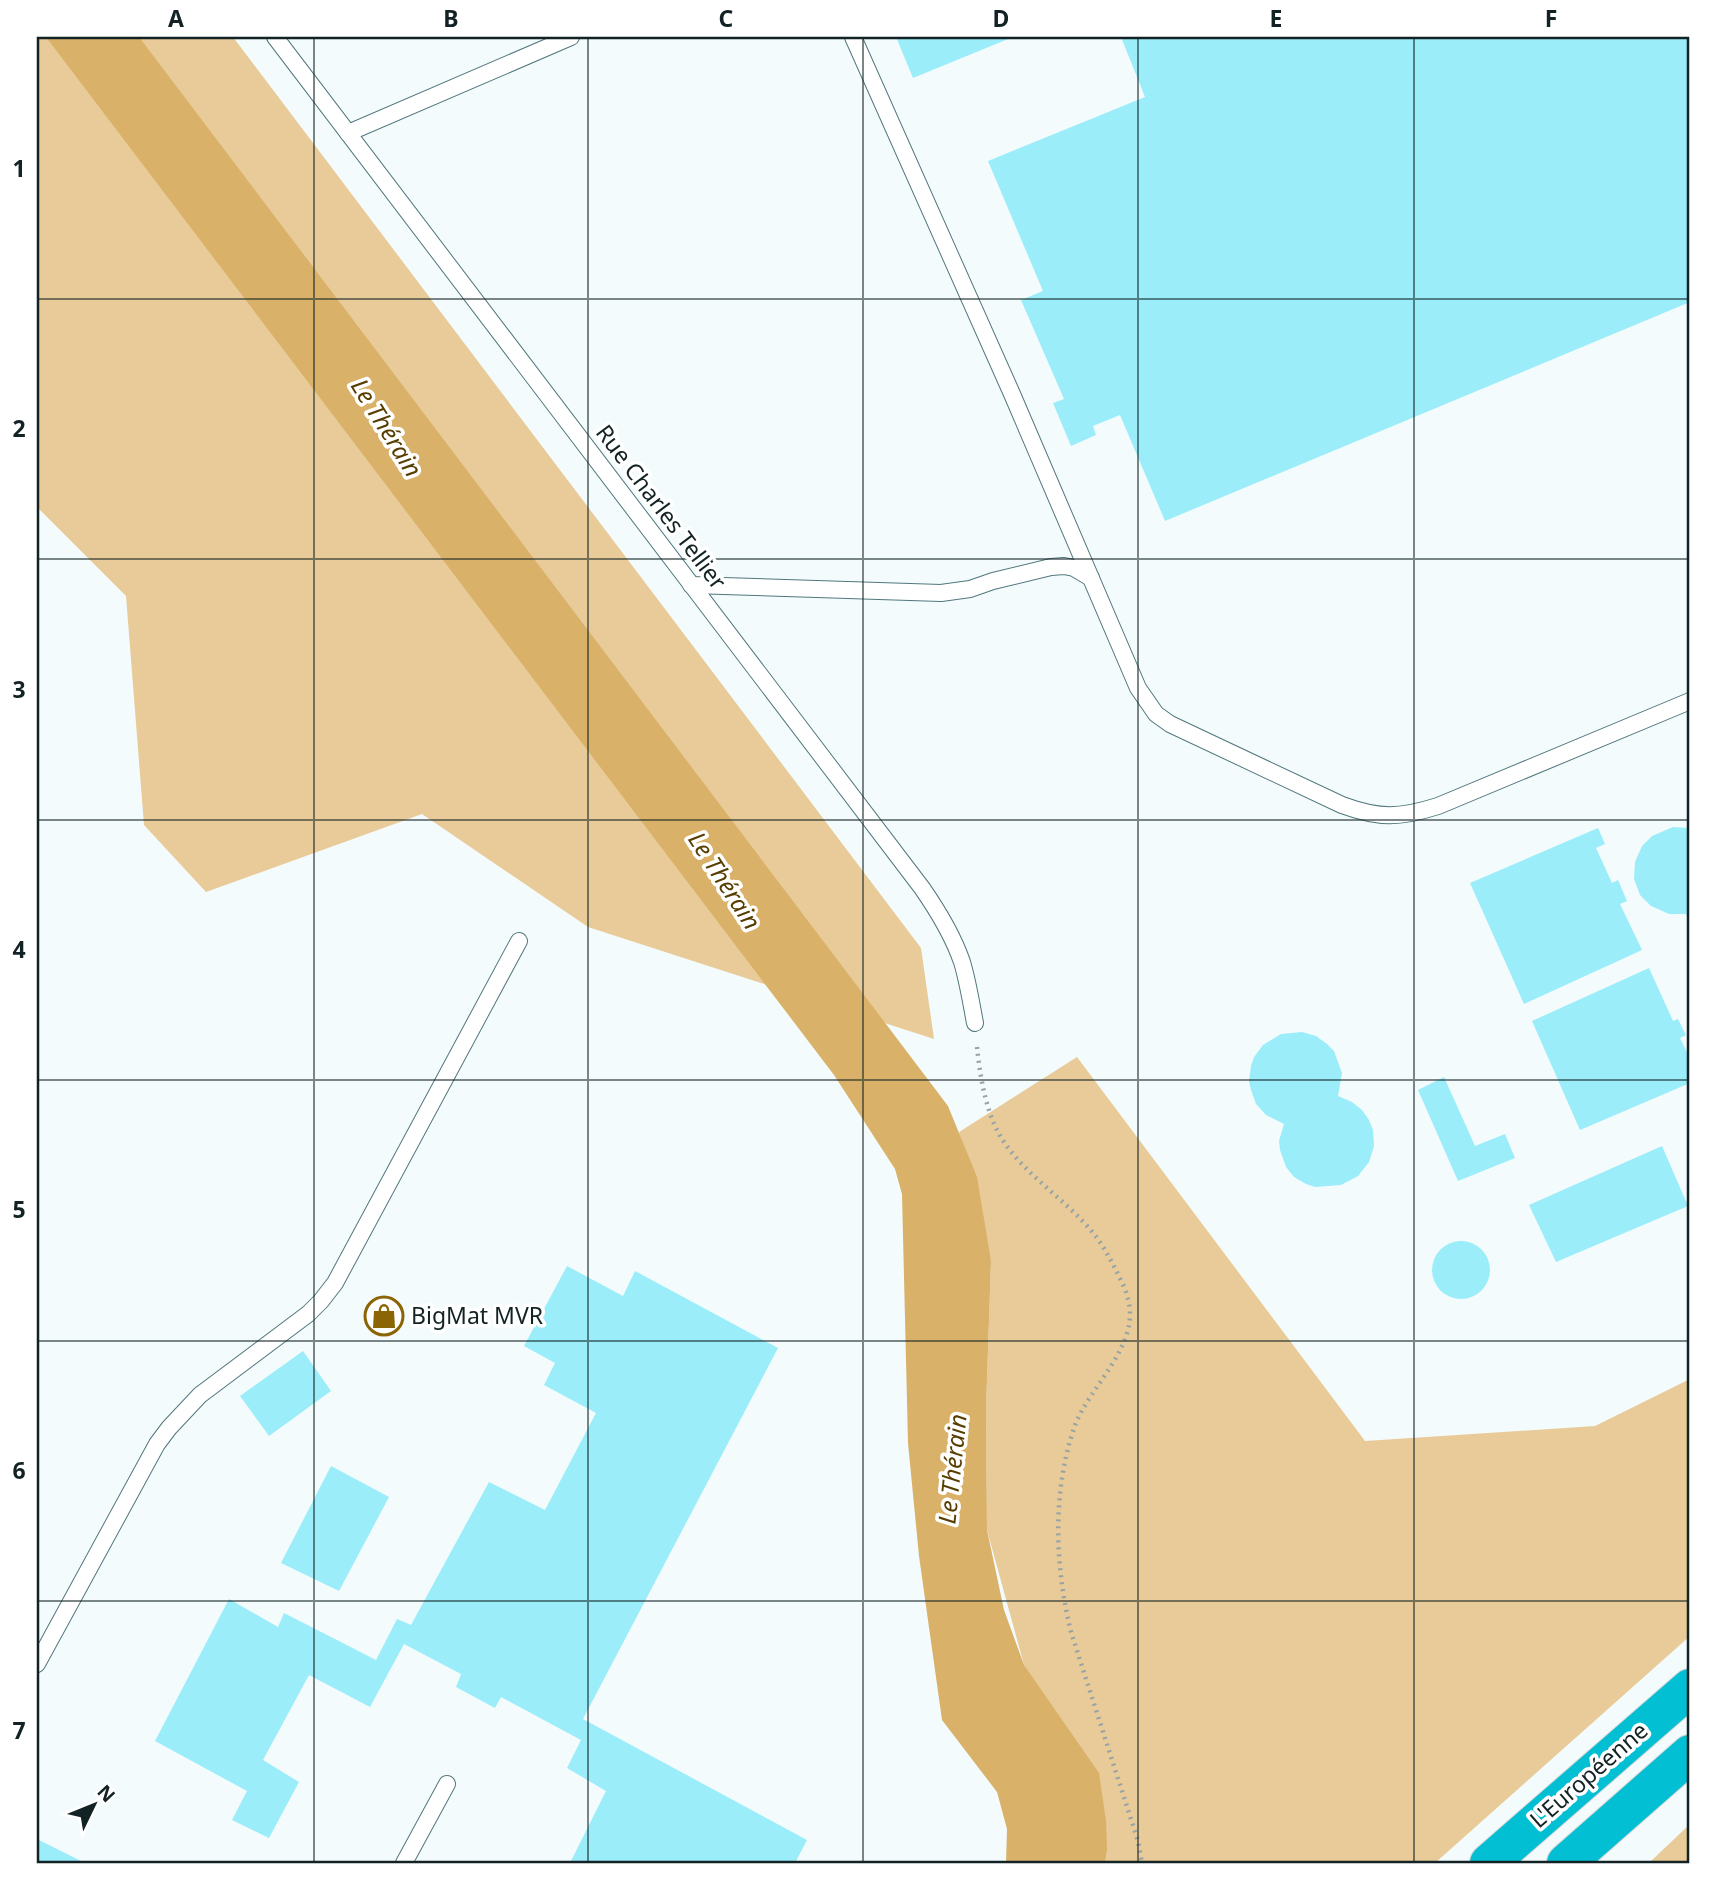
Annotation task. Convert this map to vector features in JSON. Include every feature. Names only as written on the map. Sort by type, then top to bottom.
[{"type":"highway","name":"L'Européenne","points":[[1489,1863],[1690,1688]]},
{"type":"highway","points":[[1566,1863],[1690,1754]]},
{"type":"lane","name":"Rue Charles Tellier","points":[[275,37],[922,888],[936,909],[961,961],[975,1023]]},
{"type":"lane","points":[[348,133],[571,37]]},
{"type":"lane","points":[[853,37],[1017,406],[1138,688],[1156,714],[1170,724],[1342,805],[1362,812],[1401,816],[1438,806],[1690,701]]},
{"type":"lane","points":[[691,585],[941,593],[970,589],[993,581],[1064,566],[1074,568],[1091,578]]},
{"type":"lane","points":[[37,1664],[156,1444],[200,1395],[308,1314],[335,1283],[519,941]]},
{"type":"lane","points":[[404,1863],[447,1784]]},
{"type":"path","points":[[975,1023],[979,1068],[990,1113],[999,1133],[1010,1151],[1028,1171],[1093,1233],[1105,1249],[1129,1300],[1130,1314],[1124,1342],[1085,1405],[1069,1447],[1061,1489],[1058,1550],[1060,1577],[1071,1632],[1138,1841],[1142,1863]]},
{"type":"shaded area","points":[[37,37],[233,37],[921,948],[934,1039],[588,927],[422,814],[206,892],[144,825],[126,596],[37,507]]},
{"type":"shaded area","points":[[1077,1057],[1365,1441],[1595,1426],[1690,1379],[1690,1636],[1435,1863],[1105,1863],[1107,1851],[1024,1665],[987,1530],[986,1409],[991,1261],[959,1132]]},
{"type":"shaded area","points":[[1690,1824],[1690,1863],[1649,1863]]},
{"type":"water","name":"Le Thérain","points":[[46,37],[139,37],[948,1106],[977,1177],[991,1261],[986,1409],[987,1530],[1004,1610],[1024,1665],[1099,1773],[1106,1821],[1105,1863],[1006,1863],[1007,1829],[997,1792],[942,1720],[919,1556],[908,1443],[902,1194],[895,1169],[834,1075]]},
{"type":"building","points":[[896,37],[1013,37],[913,78]]},
{"type":"building","points":[[1121,37],[1690,37],[1690,302],[1165,521],[1120,415],[1093,426],[1096,435],[1071,446],[1053,403],[1064,399],[1021,300],[1043,291],[988,161],[1145,97]]},
{"type":"building","points":[[1673,827],[1690,828],[1690,924],[1686,914],[1669,914],[1651,906],[1640,895],[1634,879],[1635,862],[1642,846],[1652,836]]},
{"type":"building","points":[[1598,828],[1605,844],[1596,848],[1612,883],[1618,880],[1627,901],[1620,904],[1642,950],[1524,1004],[1470,883]]},
{"type":"building","points":[[1649,968],[1673,1021],[1678,1019],[1686,1035],[1680,1038],[1690,1058],[1690,1083],[1580,1130],[1532,1021]]},
{"type":"building","points":[[1302,1032],[1316,1036],[1334,1051],[1342,1073],[1338,1096],[1362,1110],[1373,1130],[1374,1146],[1369,1162],[1358,1176],[1341,1185],[1315,1187],[1294,1177],[1286,1167],[1280,1150],[1279,1141],[1284,1124],[1266,1115],[1256,1104],[1251,1090],[1251,1066],[1263,1045],[1281,1034]]},
{"type":"building","points":[[1444,1077],[1475,1146],[1505,1134],[1515,1158],[1458,1181],[1418,1090]]},
{"type":"building","points":[[1662,1146],[1688,1206],[1556,1262],[1529,1205]]},
{"type":"building","points":[[1455,1241],[1467,1241],[1482,1249],[1490,1264],[1490,1276],[1482,1291],[1467,1299],[1455,1299],[1440,1291],[1432,1276],[1432,1264],[1440,1249]]},
{"type":"building","points":[[567,1266],[623,1296],[635,1271],[778,1348],[583,1719],[807,1840],[795,1863],[570,1863],[606,1791],[567,1768],[581,1740],[501,1697],[495,1708],[456,1687],[461,1674],[404,1644],[370,1707],[309,1675],[263,1760],[299,1782],[269,1838],[232,1820],[247,1791],[155,1741],[229,1599],[278,1627],[284,1613],[376,1660],[397,1619],[411,1625],[489,1482],[545,1510],[596,1413],[544,1385],[555,1363],[524,1346]]},
{"type":"building","points":[[303,1351],[331,1391],[269,1436],[240,1396]]},
{"type":"building","points":[[331,1466],[389,1497],[339,1591],[281,1563]]},
{"type":"building","points":[[37,1839],[81,1861],[80,1863],[37,1863]]},
{"type":"place","name":"BigMat MVR","points":[[384,1316]]}]
